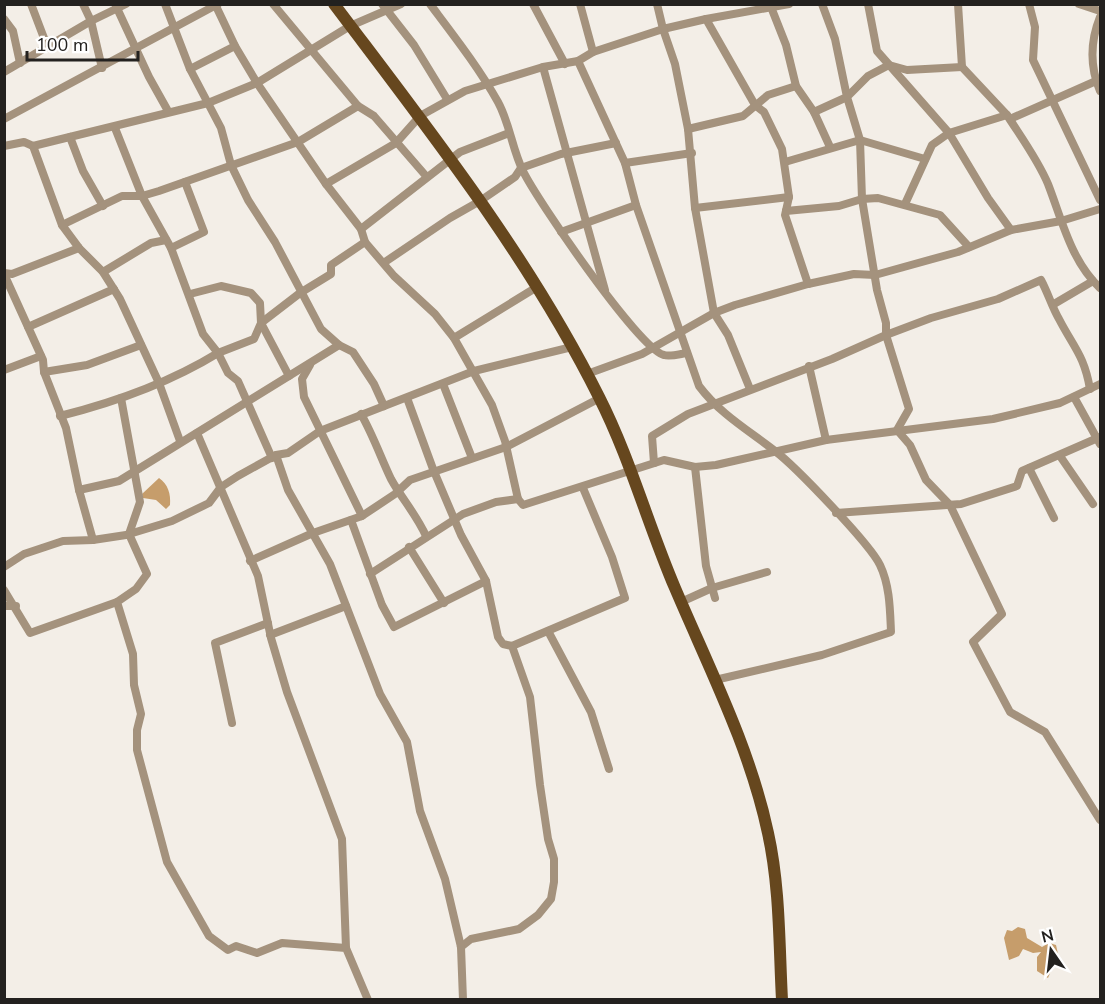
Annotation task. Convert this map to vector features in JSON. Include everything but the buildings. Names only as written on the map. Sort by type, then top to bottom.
[{"type":"main road","points":[[334,4],[420,116],[480,201],[537,287],[600,398],[631,469],[681,602],[715,680],[748,765],[768,830],[774,866],[782,999]]},
{"type":"street","points":[[31,4],[47,46]]},
{"type":"street","points":[[83,4],[91,21],[102,68]]},
{"type":"street","points":[[4,72],[116,7],[126,4]]},
{"type":"street","points":[[165,4],[190,69],[221,128],[231,165],[300,293],[321,328],[339,345],[353,352],[374,384],[384,406]]},
{"type":"street","points":[[273,4],[358,106],[374,116],[426,176]]},
{"type":"street","points":[[4,146],[24,142],[33,146],[99,129],[115,128],[168,111],[208,103],[258,83],[350,26],[385,8],[401,4]]},
{"type":"street","points":[[430,4],[463,48],[499,103],[521,168],[539,202],[606,294],[652,348],[664,355],[687,353]]},
{"type":"street","points":[[533,4],[565,64]]},
{"type":"street","points":[[580,4],[593,52]]},
{"type":"street","points":[[657,4],[675,64],[688,129],[692,153],[695,207],[714,313],[728,335],[750,389]]},
{"type":"street","points":[[326,184],[396,143],[420,116],[447,99],[485,83],[543,67],[578,61],[593,52],[663,29],[789,4]]},
{"type":"street","points":[[822,4],[835,39],[847,97],[860,140],[862,199],[875,275],[886,323],[886,335],[909,409],[897,430]]},
{"type":"street","points":[[868,4],[877,51],[949,133],[988,198],[1011,230]]},
{"type":"street","points":[[958,4],[962,67],[1009,117],[1047,182],[1061,221],[1083,267],[1101,288]]},
{"type":"street","points":[[1029,4],[1035,27],[1033,60],[1101,200]]},
{"type":"street","points":[[1079,4],[1101,11]]},
{"type":"street","points":[[4,119],[217,5],[235,46],[258,83],[326,184],[361,229],[365,243],[385,262],[394,276],[435,314],[474,371],[492,405],[506,447],[518,499],[526,505],[664,460],[695,467],[826,440],[993,419],[1074,397],[1101,384]]},
{"type":"street","points":[[116,7],[168,111]]},
{"type":"street","points":[[771,7],[786,45],[796,86],[814,112],[830,147]]},
{"type":"street","points":[[385,8],[414,45],[447,99]]},
{"type":"street","points":[[1101,17],[1093,44],[1096,81],[1101,91]]},
{"type":"street","points":[[706,19],[755,105],[764,112],[782,149],[789,197],[786,210],[808,284]]},
{"type":"street","points":[[4,20],[13,31],[20,63]]},
{"type":"street","points":[[190,69],[235,46]]},
{"type":"street","points":[[578,61],[625,163],[636,205],[699,386],[714,404],[748,433],[776,451],[836,513],[880,564],[890,597],[891,632],[822,656],[715,680]]},
{"type":"street","points":[[814,112],[847,97],[868,76],[889,65],[907,70],[962,67]]},
{"type":"street","points":[[543,67],[569,153],[606,294]]},
{"type":"street","points":[[905,204],[932,145],[949,133],[1009,117],[1096,81]]},
{"type":"street","points":[[688,129],[743,116],[768,95],[796,86]]},
{"type":"street","points":[[63,225],[122,196],[142,196],[298,142],[358,106]]},
{"type":"street","points":[[115,128],[142,196],[171,248],[203,334],[218,353],[228,373],[238,381],[288,490],[330,564],[380,694],[407,742],[420,811],[445,879],[461,947],[463,999]]},
{"type":"street","points":[[361,229],[450,159],[480,142],[509,133]]},
{"type":"street","points":[[69,137],[83,171],[103,206]]},
{"type":"street","points":[[785,162],[860,140],[925,159]]},
{"type":"street","points":[[385,262],[515,177],[521,168],[616,142]]},
{"type":"street","points":[[33,146],[63,225],[79,248],[104,272],[114,289],[159,383],[180,441]]},
{"type":"street","points":[[625,163],[692,153]]},
{"type":"street","points":[[171,248],[204,232],[184,182]]},
{"type":"street","points":[[695,207],[789,197]]},
{"type":"street","points":[[786,210],[839,206],[862,199],[878,198],[940,215],[969,247]]},
{"type":"street","points":[[561,232],[586,221],[636,205]]},
{"type":"street","points":[[587,374],[652,348],[714,313],[808,284],[854,274],[875,275],[969,247],[1011,230],[1061,221],[1101,209]]},
{"type":"street","points":[[104,272],[151,243],[166,240]]},
{"type":"street","points":[[261,323],[300,293],[331,274],[331,265],[365,243]]},
{"type":"street","points":[[79,248],[12,274],[4,274],[41,356],[44,372],[66,428],[79,490],[93,540]]},
{"type":"street","points":[[654,463],[652,436],[688,414],[886,335],[931,318],[998,298],[1041,280],[1058,317],[1086,364],[1090,389]]},
{"type":"street","points":[[1054,304],[1094,281]]},
{"type":"street","points":[[60,416],[121,398],[180,375],[218,353],[255,339],[261,323],[260,303],[251,293],[213,286],[190,294]]},
{"type":"street","points":[[453,338],[537,287]]},
{"type":"street","points":[[28,327],[114,289]]},
{"type":"street","points":[[261,323],[289,376]]},
{"type":"street","points":[[44,372],[87,364],[141,345]]},
{"type":"street","points":[[79,490],[119,481],[135,468],[248,402],[339,345]]},
{"type":"street","points":[[4,567],[24,554],[63,541],[93,540],[129,534],[172,521],[208,503],[221,487],[274,456],[288,453],[320,430],[474,371],[572,347]]},
{"type":"street","points":[[4,370],[41,356]]},
{"type":"street","points":[[312,362],[302,378],[304,397],[362,516]]},
{"type":"street","points":[[809,366],[826,440]]},
{"type":"street","points":[[443,384],[472,458]]},
{"type":"street","points":[[836,513],[961,504],[1017,486],[1022,471],[1099,440],[1074,397]]},
{"type":"street","points":[[4,590],[16,606],[30,633],[117,602],[136,590],[147,574],[129,534],[140,502],[121,398]]},
{"type":"street","points":[[407,398],[434,472],[486,581],[498,638],[503,644],[512,646],[625,598],[612,557],[583,488]]},
{"type":"street","points":[[250,561],[313,533],[362,516],[410,480],[506,447],[600,398]]},
{"type":"street","points":[[361,414],[398,490],[416,513],[426,536]]},
{"type":"street","points":[[897,430],[910,445],[926,480],[950,505],[1002,614],[973,642],[1010,712],[1045,732],[1101,820]]},
{"type":"street","points":[[196,433],[258,576],[270,635],[291,702],[342,839],[346,948],[368,999]]},
{"type":"street","points":[[1060,456],[1093,504]]},
{"type":"street","points":[[695,467],[704,555],[715,598]]},
{"type":"street","points":[[1029,468],[1054,518]]},
{"type":"street","points":[[370,574],[426,536],[473,509],[518,499]]},
{"type":"street","points":[[351,520],[370,574],[394,627],[486,581]]},
{"type":"street","points":[[409,547],[444,603]]},
{"type":"street","points":[[681,602],[712,588],[767,572]]},
{"type":"street","points":[[117,602],[133,654],[134,685],[141,714],[136,730],[136,750],[167,862],[209,936],[228,950],[236,946],[257,952],[282,943],[346,948]]},
{"type":"street","points":[[4,606],[16,606]]},
{"type":"street","points":[[270,635],[346,606]]},
{"type":"street","points":[[232,723],[215,644],[268,623]]},
{"type":"street","points":[[548,631],[591,712],[609,769]]},
{"type":"street","points":[[461,947],[471,939],[519,929],[538,915],[551,899],[554,882],[554,859],[548,839],[540,785],[530,697],[512,646]]},
{"type":"shaded area","points":[[159,478],[167,486],[169,493],[170,505],[166,509],[156,500],[143,498],[142,494]]},
{"type":"shaded area","points":[[1018,927],[1025,929],[1027,938],[1042,947],[1049,943],[1056,945],[1058,954],[1048,978],[1037,971],[1037,957],[1041,952],[1033,953],[1023,949],[1019,956],[1009,960],[1004,938],[1007,930],[1012,931]]}]
